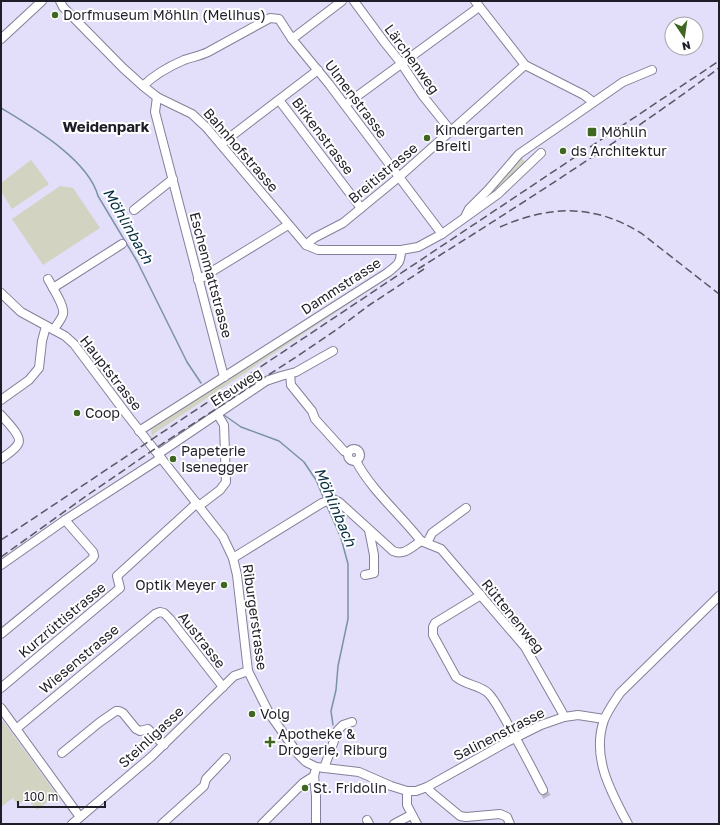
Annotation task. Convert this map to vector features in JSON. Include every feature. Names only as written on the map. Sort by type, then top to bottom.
[{"type":"street","points":[[1,40],[42,1]]},
{"type":"street","name":"Bahnhofstrasse","points":[[60,1],[68,13],[143,86],[158,96],[192,114],[206,127],[306,245]]},
{"type":"street","points":[[292,39],[342,1]]},
{"type":"street","name":"Lärchenweg","points":[[354,1],[401,63],[423,96],[451,131]]},
{"type":"street","points":[[345,105],[401,63],[412,57],[477,4],[525,65],[584,95],[593,102]]},
{"type":"street","name":"Ulmenstrasse","points":[[143,86],[150,79],[184,60],[197,57],[208,52],[270,18],[279,19],[292,39],[345,105],[442,234]]},
{"type":"street","name":"Breitistrasse","points":[[306,245],[314,238],[343,222],[399,177],[525,65]]},
{"type":"street","points":[[221,144],[318,70]]},
{"type":"street","points":[[466,218],[466,214],[469,209],[488,190],[515,158],[623,82],[652,70]]},
{"type":"street","name":"Eschenmattstrasse","points":[[158,96],[155,112],[224,377]]},
{"type":"street","name":"Birkenstrasse","points":[[279,100],[361,208]]},
{"type":"street","points":[[306,245],[322,250],[401,250],[418,247],[442,234],[466,218],[502,190],[541,153]]},
{"type":"street","points":[[134,210],[173,179]]},
{"type":"street","points":[[198,280],[288,225]]},
{"type":"street","points":[[53,288],[122,244]]},
{"type":"street","name":"Dammstrasse","points":[[139,430],[387,273],[399,263],[401,258],[401,250]]},
{"type":"street","points":[[1,400],[29,380],[39,368],[42,341],[50,328],[63,314],[59,299],[48,279]]},
{"type":"street","name":"Hauptstrasse","points":[[1,292],[21,312],[65,336],[80,350],[139,430]]},
{"type":"street","name":"Efeuweg","points":[[1,565],[266,381],[296,372],[333,351]]},
{"type":"street","points":[[290,374],[291,385],[312,411],[315,419],[344,452],[348,453],[352,448],[356,448],[359,451],[361,454],[360,458],[356,461],[360,469],[424,542]]},
{"type":"street","points":[[198,504],[220,490],[226,482],[224,426],[221,413]]},
{"type":"street","points":[[1,415],[19,437],[20,442],[18,446],[1,459]]},
{"type":"street","name":"Riburgerstrasse","points":[[139,430],[223,537],[233,558],[237,576],[248,671],[269,713],[286,737],[302,758],[311,765],[320,768]]},
{"type":"street","points":[[233,558],[324,502],[333,499],[339,502],[396,553],[406,552],[424,542],[432,533],[466,508]]},
{"type":"street","name":"Kurzrüttistrasse","points":[[1,688],[120,588],[116,576],[198,504]]},
{"type":"street","points":[[1,634],[94,556],[93,552],[65,520]]},
{"type":"street","points":[[365,576],[374,573],[374,555],[369,530]]},
{"type":"street","name":"Rüttenenweg","points":[[424,542],[441,549],[525,647],[564,717]]},
{"type":"street","points":[[481,595],[435,623],[433,627],[433,635],[456,677],[462,682],[488,692],[516,737],[543,790]]},
{"type":"street","points":[[628,824],[605,778],[600,758],[600,736],[604,719],[620,694],[719,596]]},
{"type":"street","name":"Austrasse","points":[[160,612],[164,613],[170,618],[223,687]]},
{"type":"street","name":"Wiesenstrasse","points":[[16,729],[155,614],[160,612]]},
{"type":"street","name":"Steinligasse","points":[[72,824],[164,745],[234,676],[248,671]]},
{"type":"street","points":[[1,708],[80,817]]},
{"type":"street","points":[[62,753],[112,712],[116,711],[123,713],[136,729],[140,731],[148,729],[164,745]]},
{"type":"street","name":"Salinenstrasse","points":[[320,768],[359,772],[391,786],[407,791],[416,791],[427,787],[516,737],[541,725],[564,717],[578,715],[604,719]]},
{"type":"street","points":[[262,824],[303,783],[314,776],[320,768],[338,730],[343,725],[352,722]]},
{"type":"street","points":[[162,824],[204,786],[206,778],[226,758]]},
{"type":"street","points":[[314,776],[316,824]]},
{"type":"street","points":[[427,787],[456,814],[468,821],[500,814],[506,817],[510,824]]},
{"type":"street","points":[[407,791],[406,802],[411,815],[417,824]]},
{"type":"street","points":[[394,824],[411,815]]},
{"type":"green space","points":[[520,157],[526,162],[490,195],[479,202]]},
{"type":"green space","points":[[31,160],[49,184],[12,209],[1,191],[1,183]]},
{"type":"green space","points":[[60,186],[73,188],[100,228],[43,265],[12,219]]},
{"type":"green space","points":[[395,273],[152,436],[152,427],[348,301]]},
{"type":"green space","points":[[3,721],[57,795],[37,810],[27,798],[18,805],[13,798],[2,806],[1,805],[1,723]]},
{"type":"waterway","name":"Möhlinbach","points":[[1,108],[43,134],[83,169],[137,261],[187,362],[201,383]]},
{"type":"waterway","name":"Möhlinbach","points":[[224,415],[241,427],[279,441],[304,462],[316,480],[324,499]]},
{"type":"waterway","name":"Möhlinbach","points":[[326,504],[341,538],[348,564],[348,619],[338,666],[336,690],[331,711],[333,725]]},
{"type":"tunnel","points":[[543,790],[548,799]]},
{"type":"railway","points":[[1,540],[719,61]]},
{"type":"railway","points":[[418,269],[608,146],[719,68]]},
{"type":"railway","points":[[500,227],[518,220],[554,212],[572,211],[606,217],[641,233],[719,294]]},
{"type":"railway","points":[[1,557],[162,444],[296,357],[368,306],[424,269]]},
{"type":"place","name":"Dorfmuseum Möhlin (Melihus)","points":[[55,15]]},
{"type":"place","name":"Möhlin","points":[[592,132]]},
{"type":"place","name":"Kindergarten Breiti","points":[[427,138]]},
{"type":"place","name":"ds Architektur","points":[[563,151]]},
{"type":"place","name":"Coop","points":[[77,413]]},
{"type":"place","name":"Papeterie Isenegger","points":[[173,459]]},
{"type":"place","name":"Optik Meyer","points":[[224,585]]},
{"type":"place","name":"Volg","points":[[252,714]]},
{"type":"place","name":"Apotheke & Drogerie, Riburg","points":[[270,742]]},
{"type":"place","name":"St. Fridolin","points":[[305,788]]},
{"type":"district","name":"Weidenpark","points":[[106,127]]}]
